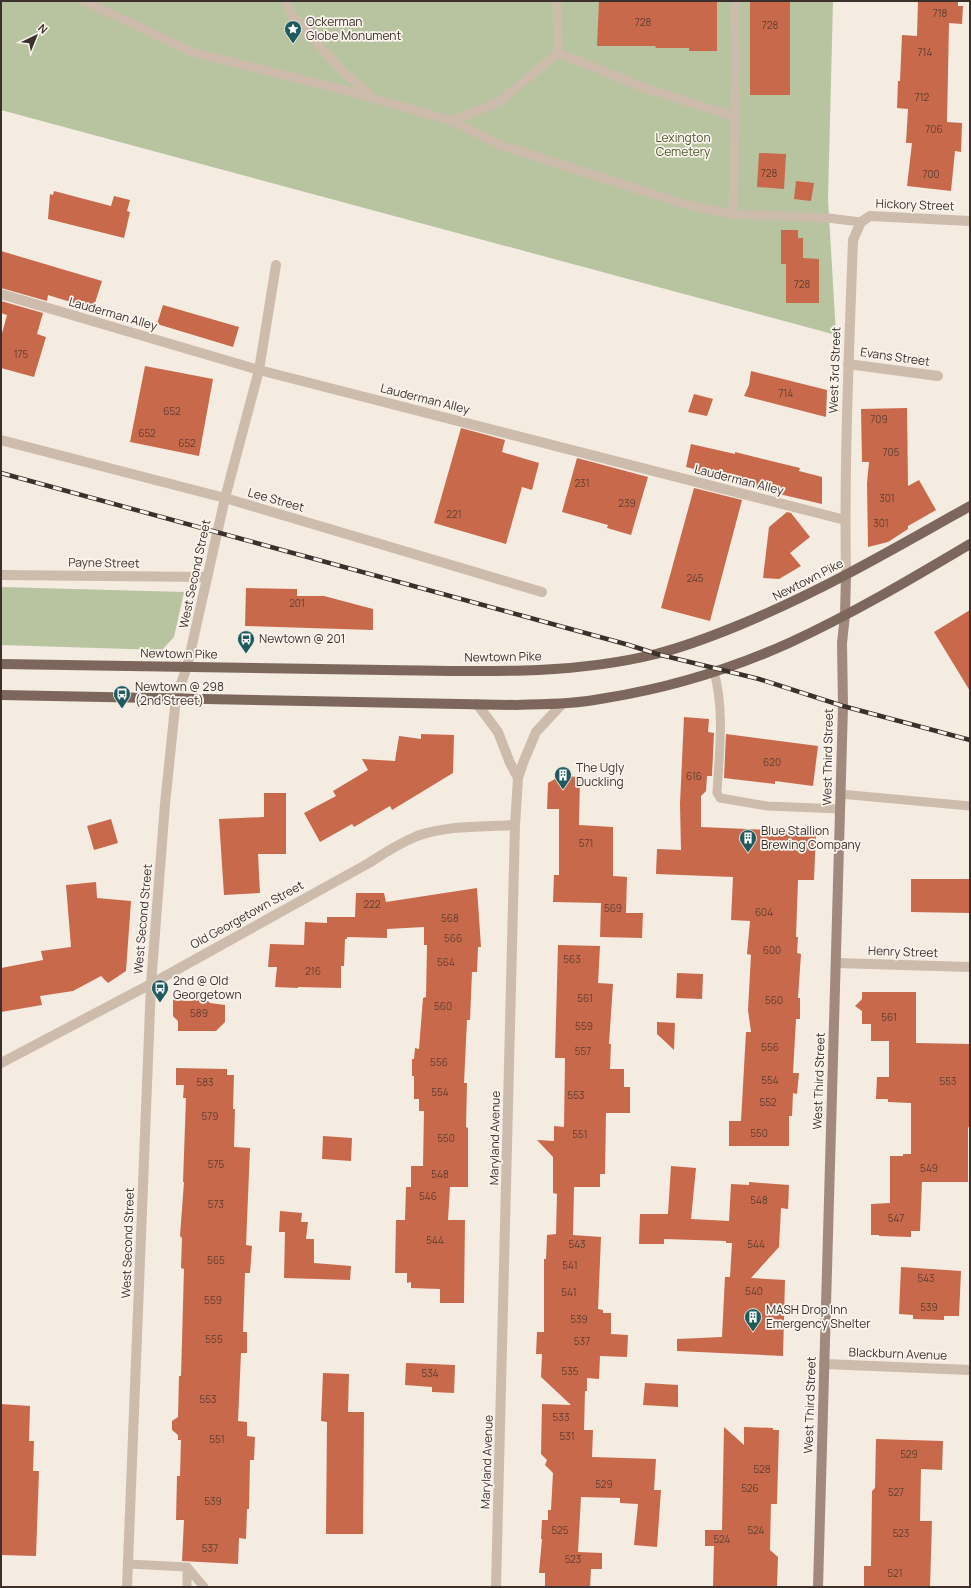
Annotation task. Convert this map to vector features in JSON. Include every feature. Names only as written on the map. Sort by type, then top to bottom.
[{"type":"main road","name":"Newtown Pike","points":[[1,664],[339,670],[509,671],[581,668],[657,654],[703,640],[776,610],[846,575],[970,506]]},
{"type":"main road","points":[[1,695],[477,704],[562,704],[606,698],[658,688],[714,672],[788,643],[846,615],[894,589],[970,544]]},
{"type":"main road","name":"West Third Street","points":[[818,1587],[843,706],[842,643],[846,615],[846,575]]},
{"type":"street","name":"Hickory Street","points":[[861,222],[870,216],[970,221]]},
{"type":"street","name":"West 3rd Street","points":[[845,520],[848,364],[853,240],[861,222]]},
{"type":"street","name":"West Second Street","points":[[127,1587],[151,984],[165,804],[176,698],[187,667],[206,577],[225,498],[259,370],[276,265]]},
{"type":"street","name":"Lauderman Alley","points":[[1,294],[259,370],[845,520]]},
{"type":"street","name":"Evans Street","points":[[848,364],[938,376]]},
{"type":"street","name":"Lee Street","points":[[1,440],[225,498],[542,592]]},
{"type":"street","points":[[845,520],[846,575]]},
{"type":"street","name":"Payne Street","points":[[1,575],[206,577]]},
{"type":"street","points":[[477,704],[498,732],[510,763],[518,778]]},
{"type":"street","name":"Maryland Avenue","points":[[496,1587],[515,825],[518,778],[536,732],[562,704]]},
{"type":"street","name":"Old Georgetown Street","points":[[1,1063],[151,984],[369,863],[398,844],[418,836],[443,829],[515,825]]},
{"type":"street","name":"Henry Street","points":[[836,963],[970,967]]},
{"type":"street","name":"Blackburn Avenue","points":[[824,1364],[970,1370]]},
{"type":"lane","points":[[84,1],[192,52],[374,98],[452,121],[500,145],[687,205],[733,214],[828,218],[861,222]]},
{"type":"lane","points":[[286,1],[292,14],[340,70],[374,98]]},
{"type":"lane","points":[[557,1],[558,53]]},
{"type":"lane","points":[[733,214],[735,1]]},
{"type":"lane","points":[[452,121],[499,102],[558,53]]},
{"type":"lane","points":[[558,53],[644,88],[735,117]]},
{"type":"lane","points":[[714,672],[719,690],[721,721],[717,793],[720,798],[767,806],[840,810]]},
{"type":"lane","points":[[840,794],[970,806]]},
{"type":"lane","points":[[128,1564],[187,1567],[204,1587]]},
{"type":"lane","points":[[187,1567],[187,1587]]},
{"type":"green space","name":"Lexington Cemetery","points":[[1,1],[833,1],[828,199],[836,335],[1,110]]},
{"type":"green space","points":[[1,587],[184,592],[174,637],[162,650],[1,645]]},
{"type":"building","points":[[599,1],[717,1],[717,51],[689,51],[689,48],[656,48],[655,46],[597,46]]},
{"type":"building","points":[[750,1],[790,1],[790,95],[750,95]]},
{"type":"building","points":[[918,1],[958,1],[958,6],[963,6],[962,24],[949,23],[947,122],[962,123],[961,152],[955,151],[951,191],[907,186],[912,143],[906,143],[908,109],[897,108],[898,81],[900,81],[902,35],[917,36]]},
{"type":"building","points":[[759,153],[786,154],[784,189],[757,187]]},
{"type":"building","points":[[796,181],[814,183],[811,201],[794,199]]},
{"type":"building","points":[[54,191],[111,206],[114,196],[130,200],[127,211],[130,212],[124,238],[48,219],[50,194],[53,195]]},
{"type":"building","points":[[781,230],[798,230],[798,238],[803,238],[803,258],[819,259],[819,303],[786,303],[786,264],[781,264]]},
{"type":"building","points":[[1,251],[102,281],[93,309],[48,295],[47,301],[1,288]]},
{"type":"building","points":[[1,301],[43,313],[37,334],[46,337],[34,377],[1,368],[1,337],[7,315],[1,313]]},
{"type":"building","points":[[163,305],[239,327],[233,347],[157,324]]},
{"type":"building","points":[[145,366],[213,379],[199,456],[130,442]]},
{"type":"building","points":[[751,371],[827,390],[826,417],[744,396],[749,385]]},
{"type":"building","points":[[694,394],[713,399],[707,416],[688,412]]},
{"type":"building","points":[[907,408],[908,486],[919,480],[936,510],[908,526],[908,529],[888,542],[868,547],[867,483],[869,462],[862,462],[861,409]]},
{"type":"building","points":[[461,428],[505,440],[502,452],[539,463],[532,490],[522,487],[506,544],[434,523]]},
{"type":"building","points":[[691,444],[735,454],[735,452],[800,468],[799,471],[822,477],[822,504],[693,474],[694,469],[686,467]]},
{"type":"building","points":[[577,458],[648,477],[631,535],[607,528],[608,525],[562,512]]},
{"type":"building","points":[[694,488],[742,500],[710,621],[661,608]]},
{"type":"building","points":[[787,512],[791,513],[810,537],[790,553],[801,566],[779,579],[763,578],[769,527]]},
{"type":"building","points":[[246,588],[297,589],[297,596],[324,596],[373,609],[373,630],[245,626]]},
{"type":"building","points":[[970,610],[970,691],[934,632]]},
{"type":"building","points":[[684,717],[709,719],[708,732],[714,733],[712,776],[707,776],[706,791],[701,796],[701,827],[816,832],[814,880],[798,880],[796,937],[798,937],[797,953],[801,954],[798,998],[800,998],[800,1019],[796,1019],[793,1073],[799,1073],[797,1094],[793,1093],[792,1116],[789,1116],[789,1146],[729,1146],[729,1121],[741,1121],[746,1032],[751,1032],[748,1010],[751,955],[747,954],[750,921],[731,920],[733,877],[656,874],[657,849],[681,850],[680,804]]},
{"type":"building","points":[[421,734],[454,735],[453,773],[392,810],[390,806],[354,827],[352,824],[320,842],[304,813],[336,796],[333,791],[368,770],[362,759],[395,761],[399,736],[421,739]]},
{"type":"building","points":[[726,734],[818,746],[813,786],[775,781],[775,784],[724,778]]},
{"type":"building","points":[[560,776],[580,777],[579,825],[613,827],[613,876],[627,877],[626,913],[643,913],[642,938],[600,937],[601,903],[553,902],[554,875],[559,875],[559,809],[547,809],[548,783]]},
{"type":"building","points":[[264,793],[286,793],[286,854],[258,854],[260,893],[224,895],[219,819],[264,817]]},
{"type":"building","points":[[111,819],[118,843],[94,850],[87,826]]},
{"type":"building","points":[[911,879],[970,879],[970,913],[911,912]]},
{"type":"building","points":[[96,882],[97,898],[131,901],[126,971],[108,983],[101,976],[73,991],[40,996],[42,1005],[1,1012],[1,968],[43,960],[41,951],[71,947],[66,885]]},
{"type":"building","points":[[477,888],[481,947],[478,947],[477,972],[472,972],[470,1020],[467,1020],[464,1083],[467,1083],[466,1127],[468,1128],[468,1187],[450,1187],[448,1220],[465,1220],[464,1303],[440,1303],[440,1289],[411,1288],[411,1282],[407,1283],[407,1273],[395,1273],[396,1220],[405,1220],[406,1187],[411,1187],[411,1166],[423,1166],[424,1111],[419,1111],[419,1099],[414,1099],[412,1059],[414,1059],[415,1048],[419,1049],[423,998],[426,997],[427,945],[424,945],[424,927],[387,929],[387,938],[347,937],[347,939],[345,939],[344,966],[341,966],[341,988],[275,987],[277,967],[268,967],[270,944],[304,945],[305,922],[327,923],[327,917],[355,917],[356,893],[384,893],[386,902]]},
{"type":"building","points":[[558,945],[600,946],[598,983],[613,984],[609,1044],[611,1044],[610,1069],[624,1069],[624,1087],[630,1087],[630,1113],[606,1113],[605,1174],[600,1174],[600,1187],[574,1187],[573,1235],[601,1237],[598,1309],[603,1310],[603,1313],[611,1313],[611,1334],[628,1335],[627,1357],[600,1356],[599,1379],[587,1378],[587,1391],[585,1391],[584,1430],[593,1430],[592,1457],[656,1459],[654,1490],[661,1490],[657,1547],[634,1545],[638,1504],[620,1503],[620,1498],[581,1497],[578,1552],[602,1553],[602,1569],[591,1569],[590,1587],[545,1587],[545,1573],[539,1573],[542,1520],[548,1520],[548,1510],[551,1510],[553,1473],[545,1465],[547,1460],[541,1454],[542,1404],[571,1405],[541,1377],[542,1354],[536,1354],[537,1332],[544,1332],[544,1259],[546,1259],[547,1235],[556,1234],[557,1194],[553,1193],[553,1157],[537,1140],[554,1141],[554,1126],[564,1127],[565,1058],[555,1058]]},
{"type":"building","points":[[677,973],[703,974],[702,999],[676,998]]},
{"type":"building","points":[[862,992],[916,992],[916,1043],[970,1044],[970,1128],[968,1127],[968,1182],[922,1182],[920,1231],[911,1231],[911,1237],[871,1235],[871,1204],[890,1203],[890,1156],[903,1156],[903,1154],[911,1154],[911,1103],[888,1102],[888,1099],[876,1099],[877,1077],[889,1077],[889,1041],[871,1041],[871,1024],[862,1024],[862,1011],[855,1006],[862,999]]},
{"type":"building","points":[[195,996],[202,996],[210,1003],[225,1005],[225,1022],[216,1031],[178,1031],[178,1021],[173,1016],[173,1000],[191,1001]]},
{"type":"building","points":[[657,1022],[675,1023],[674,1050],[657,1034]]},
{"type":"building","points":[[176,1068],[227,1069],[227,1075],[234,1075],[234,1147],[250,1148],[246,1245],[252,1246],[250,1273],[245,1273],[243,1332],[247,1332],[247,1353],[241,1353],[238,1421],[247,1422],[247,1436],[255,1437],[254,1460],[250,1460],[249,1509],[247,1509],[246,1539],[239,1538],[238,1564],[182,1561],[184,1520],[176,1520],[177,1476],[180,1476],[181,1440],[178,1440],[178,1435],[172,1430],[172,1421],[178,1417],[179,1376],[181,1376],[184,1269],[181,1268],[182,1238],[180,1236],[184,1182],[186,1098],[183,1098],[184,1085],[176,1085]]},
{"type":"building","points":[[323,1136],[352,1138],[351,1161],[322,1159]]},
{"type":"building","points":[[671,1166],[696,1168],[691,1219],[729,1221],[731,1184],[749,1185],[749,1182],[789,1185],[788,1209],[781,1208],[779,1247],[751,1278],[785,1280],[783,1356],[677,1351],[677,1339],[722,1337],[725,1277],[730,1277],[732,1243],[726,1243],[726,1241],[664,1239],[664,1244],[639,1244],[640,1214],[668,1214]]},
{"type":"building","points":[[280,1211],[302,1213],[301,1222],[308,1222],[306,1239],[314,1239],[314,1263],[351,1266],[350,1280],[284,1278],[285,1232],[279,1232]]},
{"type":"building","points":[[901,1267],[961,1271],[959,1316],[944,1316],[944,1320],[913,1319],[913,1315],[899,1314]]},
{"type":"building","points":[[406,1363],[455,1365],[454,1393],[432,1392],[432,1387],[405,1385]]},
{"type":"building","points":[[323,1373],[349,1374],[348,1412],[364,1412],[363,1534],[326,1534],[327,1422],[321,1421]]},
{"type":"building","points":[[645,1383],[678,1385],[678,1407],[643,1405]]},
{"type":"building","points":[[1,1404],[30,1406],[29,1441],[34,1441],[33,1471],[39,1471],[36,1556],[1,1555]]},
{"type":"building","points":[[724,1427],[744,1445],[744,1427],[773,1428],[773,1430],[779,1430],[777,1504],[771,1504],[770,1550],[778,1557],[777,1587],[713,1587],[714,1546],[705,1546],[705,1530],[722,1530]]},
{"type":"building","points":[[876,1439],[943,1441],[942,1470],[921,1469],[920,1521],[932,1521],[930,1587],[864,1587],[864,1566],[871,1566],[872,1491],[875,1488]]},
{"type":"railway","points":[[1,473],[629,645],[657,654],[759,679],[843,706],[970,740]]},
{"type":"place","name":"Ockerman Globe Monument","points":[[293,44]]},
{"type":"place","name":"Newtown @ 201","points":[[246,654]]},
{"type":"place","name":"Newtown @ 298 (2nd Street)","points":[[122,709]]},
{"type":"place","name":"The Ugly Duckling","points":[[563,790]]},
{"type":"place","name":"Blue Stallion Brewing Company","points":[[748,853]]},
{"type":"place","name":"2nd @ Old Georgetown","points":[[160,1003]]},
{"type":"place","name":"MASH Drop Inn Emergency Shelter","points":[[753,1332]]}]
